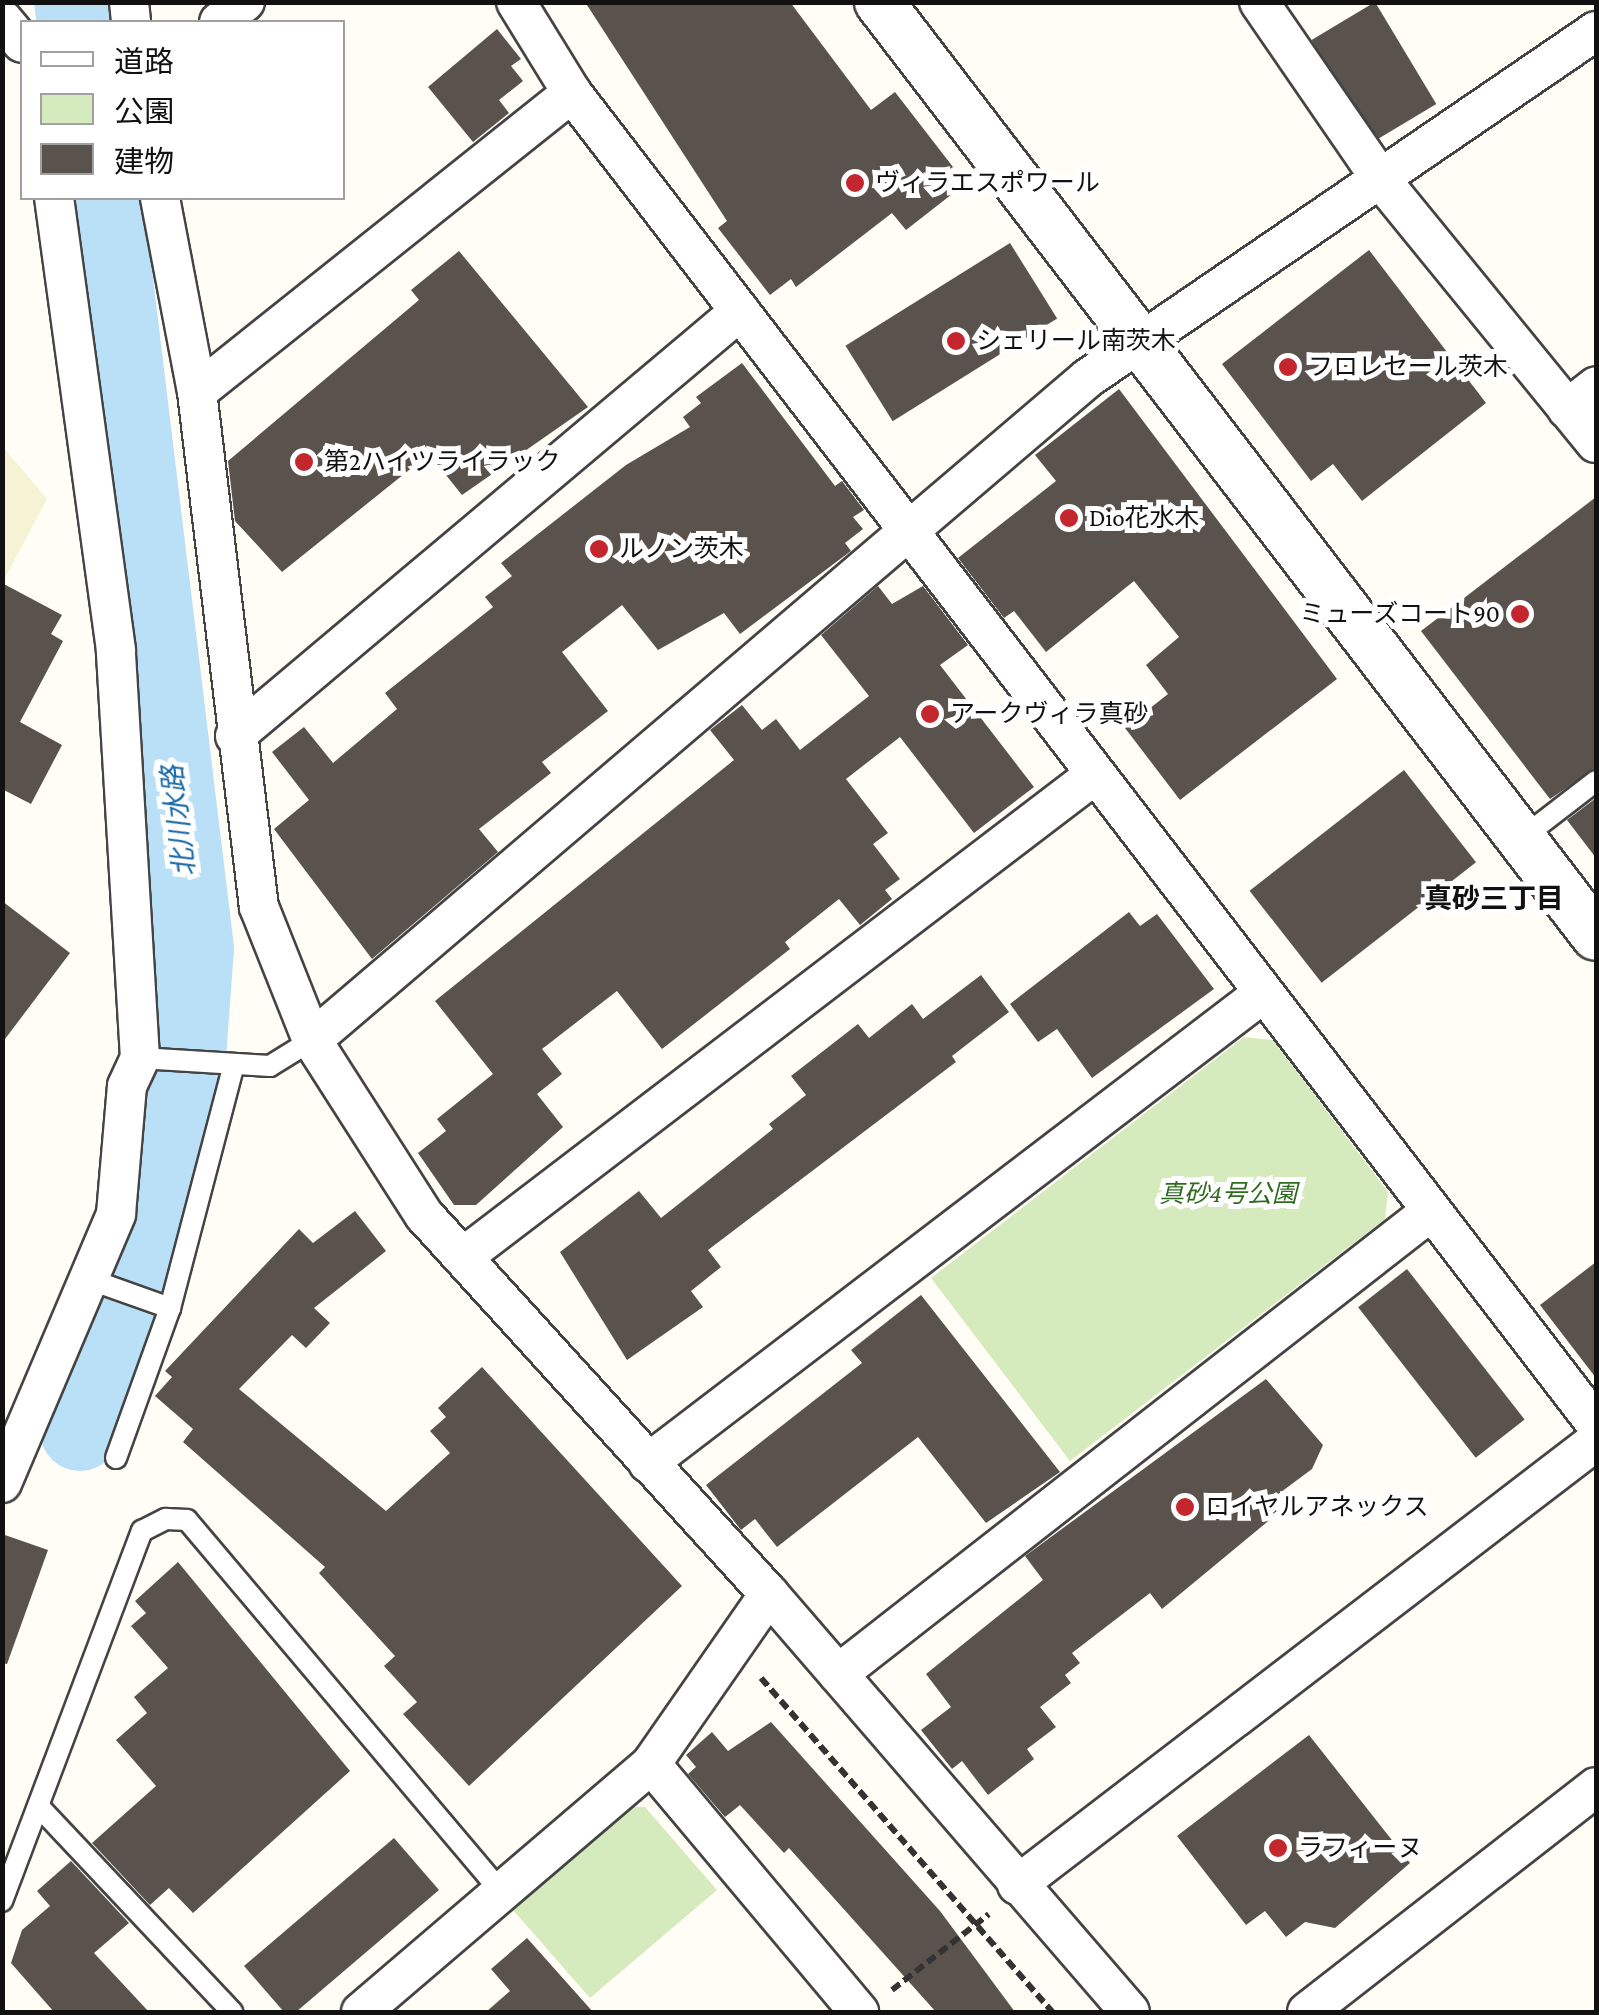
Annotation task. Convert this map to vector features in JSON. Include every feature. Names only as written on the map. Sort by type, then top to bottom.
[{"type":"street","points":[[222,20],[246,2]]},
{"type":"street","points":[[516,2],[572,93],[1093,776],[1596,1424]]},
{"type":"street","points":[[878,2],[1596,936]]},
{"type":"street","points":[[1259,2],[1382,181],[1582,397],[1596,444]]},
{"type":"street","points":[[2,19],[20,40]]},
{"type":"street","points":[[312,1040],[1088,378],[1382,181],[1596,31]]},
{"type":"street","points":[[197,392],[572,93]]},
{"type":"street","points":[[2,1483],[102,1285],[116,1214],[127,1086],[153,1058],[116,650],[54,200]]},
{"type":"street","points":[[160,200],[197,392],[235,736],[259,907],[312,1040],[424,1215],[770,1594],[1130,2012]]},
{"type":"street","points":[[235,736],[740,311]]},
{"type":"street","points":[[462,1257],[1093,776]]},
{"type":"street","points":[[648,1463],[1262,994]]},
{"type":"street","points":[[838,1674],[1430,1212]]},
{"type":"street","points":[[1017,1884],[1596,1441]]},
{"type":"street","points":[[361,2012],[651,1764],[731,1644],[770,1594]]},
{"type":"street","points":[[651,1764],[868,2007]]},
{"type":"street","points":[[1307,2012],[1596,1787]]},
{"type":"lane","points":[[1522,838],[1596,782]]},
{"type":"lane","points":[[153,1058],[270,1066],[312,1040]]},
{"type":"lane","points":[[116,1458],[234,1064]]},
{"type":"lane","points":[[102,1285],[164,1306]]},
{"type":"lane","points":[[2,1901],[41,1809],[142,1530],[187,1520],[500,1892]]},
{"type":"lane","points":[[41,1809],[232,2012]]},
{"type":"path","points":[[731,1644],[1052,2012]]},
{"type":"path","points":[[868,2007],[977,1924],[1017,1884]]},
{"type":"shaded area","points":[[3,447],[47,499],[3,582]]},
{"type":"green space","name":"真砂4号公園","points":[[1244,1037],[1273,1040],[1388,1192],[1385,1219],[1070,1461],[931,1278]]},
{"type":"green space","points":[[613,1806],[645,1807],[717,1890],[590,1998],[507,1903]]},
{"type":"building","points":[[585,2],[790,2],[871,110],[895,92],[953,167],[943,175],[956,191],[906,230],[892,213],[796,287],[791,279],[770,295],[718,228],[727,221]]},
{"type":"building","points":[[1375,2],[1436,104],[1373,142],[1312,40]]},
{"type":"building","points":[[497,29],[521,59],[511,66],[523,81],[499,100],[509,113],[473,142],[428,87]]},
{"type":"building","name":"シェリール南茨木","points":[[1010,243],[1057,318],[893,421],[845,346]]},
{"type":"building","name":"フロレセール茨木","points":[[1369,250],[1486,403],[1362,501],[1333,464],[1311,481],[1222,364]]},
{"type":"building","points":[[459,251],[588,407],[462,495],[429,454],[282,572],[235,521],[228,461],[419,300],[411,290]]},
{"type":"building","points":[[742,363],[835,486],[842,481],[864,510],[853,517],[863,529],[845,543],[851,551],[740,634],[724,613],[658,650],[622,605],[562,652],[608,711],[542,762],[551,773],[479,829],[498,852],[372,959],[274,829],[309,800],[272,752],[304,727],[333,763],[397,709],[385,693],[493,607],[485,597],[512,576],[501,563],[626,465],[690,427],[683,417],[701,403],[696,397]]},
{"type":"building","name":"Dio花水木","points":[[1119,389],[1337,679],[1180,800],[1125,728],[1168,694],[1146,665],[1179,637],[1134,581],[1046,652],[1014,611],[1004,618],[958,558],[1056,481],[1035,455]]},
{"type":"building","name":"ミューズコート90","points":[[1596,497],[1596,768],[1550,799],[1421,631]]},
{"type":"building","points":[[2,583],[62,615],[51,634],[63,641],[20,722],[62,745],[31,804],[2,789]]},
{"type":"building","points":[[878,586],[892,604],[923,586],[968,645],[940,665],[1034,787],[974,833],[900,737],[846,779],[888,833],[873,844],[900,879],[885,890],[892,899],[860,925],[839,899],[785,942],[790,949],[662,1049],[617,991],[542,1049],[562,1074],[537,1094],[563,1127],[476,1205],[454,1205],[418,1153],[446,1131],[437,1119],[493,1074],[435,1001],[734,760],[710,730],[742,705],[762,730],[776,719],[800,750],[869,696],[821,635]]},
{"type":"building","points":[[1404,770],[1476,862],[1322,983],[1250,891]]},
{"type":"building","points":[[1596,798],[1596,858],[1567,820]]},
{"type":"building","points":[[2,901],[70,953],[2,1043]]},
{"type":"building","points":[[1129,912],[1140,926],[1157,914],[1214,989],[1092,1078],[1057,1029],[1038,1042],[1010,1004]]},
{"type":"building","points":[[981,975],[1009,1012],[952,1056],[956,1062],[708,1250],[721,1267],[691,1291],[703,1307],[627,1360],[560,1252],[639,1191],[661,1218],[773,1129],[769,1124],[806,1095],[791,1076],[858,1024],[869,1038],[912,1004],[923,1019]]},
{"type":"building","points":[[355,1211],[386,1251],[314,1308],[330,1323],[306,1348],[292,1335],[239,1389],[386,1511],[450,1453],[430,1431],[446,1417],[438,1408],[482,1367],[682,1586],[469,1786],[403,1714],[417,1702],[384,1666],[395,1656],[319,1573],[325,1567],[183,1442],[193,1429],[155,1396],[172,1377],[165,1371],[299,1229],[313,1243]]},
{"type":"building","points":[[1596,1262],[1596,1378],[1540,1305]]},
{"type":"building","points":[[1407,1269],[1525,1420],[1476,1458],[1358,1307]]},
{"type":"building","points":[[921,1295],[1060,1472],[986,1523],[918,1437],[777,1547],[755,1519],[741,1530],[706,1485],[862,1363],[851,1350]]},
{"type":"building","name":"ロイヤルアネックス","points":[[1266,1379],[1323,1445],[1312,1469],[1269,1501],[1278,1513],[1162,1609],[1150,1593],[1072,1653],[1080,1663],[1065,1675],[1071,1683],[1040,1707],[1056,1727],[1027,1749],[1034,1759],[988,1795],[962,1761],[952,1769],[921,1730],[951,1707],[926,1674],[1043,1580],[1025,1556]]},
{"type":"building","points":[[2,1534],[48,1550],[7,1664],[2,1663]]},
{"type":"building","points":[[178,1562],[350,1771],[193,1913],[169,1888],[150,1905],[92,1843],[156,1786],[116,1740],[147,1713],[134,1697],[168,1668],[131,1626],[146,1613],[135,1601]]},
{"type":"building","points":[[771,1722],[940,1911],[1015,2012],[936,2012],[789,1848],[784,1853],[740,1805],[725,1817],[688,1774],[696,1767],[686,1755],[712,1732],[728,1751]]},
{"type":"building","name":"ラフィーヌ","points":[[1309,1735],[1410,1863],[1335,1928],[1305,1922],[1286,1937],[1265,1911],[1246,1925],[1177,1836]]},
{"type":"building","points":[[394,1838],[439,1890],[296,2012],[284,2012],[244,1966]]},
{"type":"building","points":[[71,1861],[129,1923],[94,1953],[149,2012],[54,2012],[11,1963],[22,1930],[50,1906],[37,1891]]},
{"type":"building","points":[[527,1938],[593,2012],[486,2012],[510,1991],[491,1969]]},
{"type":"waterway","name":"北川水路","points":[[74,2],[77,20]]},
{"type":"waterway","name":"北川水路","points":[[80,1431],[140,1280],[184,1084],[194,949],[103,200]]},
{"type":"place","name":"ヴィラエスポワール","points":[[855,183]]},
{"type":"place","name":"シェリール南茨木","points":[[956,341]]},
{"type":"place","name":"フロレセール茨木","points":[[1288,367]]},
{"type":"place","name":"第2ハイツライラック","points":[[304,462]]},
{"type":"place","name":"Dio花水木","points":[[1069,518]]},
{"type":"place","name":"ルノン茨木","points":[[599,549]]},
{"type":"place","name":"ミューズコート90","points":[[1520,614]]},
{"type":"place","name":"アークヴィラ真砂","points":[[930,714]]},
{"type":"place","name":"ロイヤルアネックス","points":[[1185,1507]]},
{"type":"place","name":"ラフィーヌ","points":[[1278,1848]]},
{"type":"district","name":"真砂三丁目","points":[[1494,899]]}]
